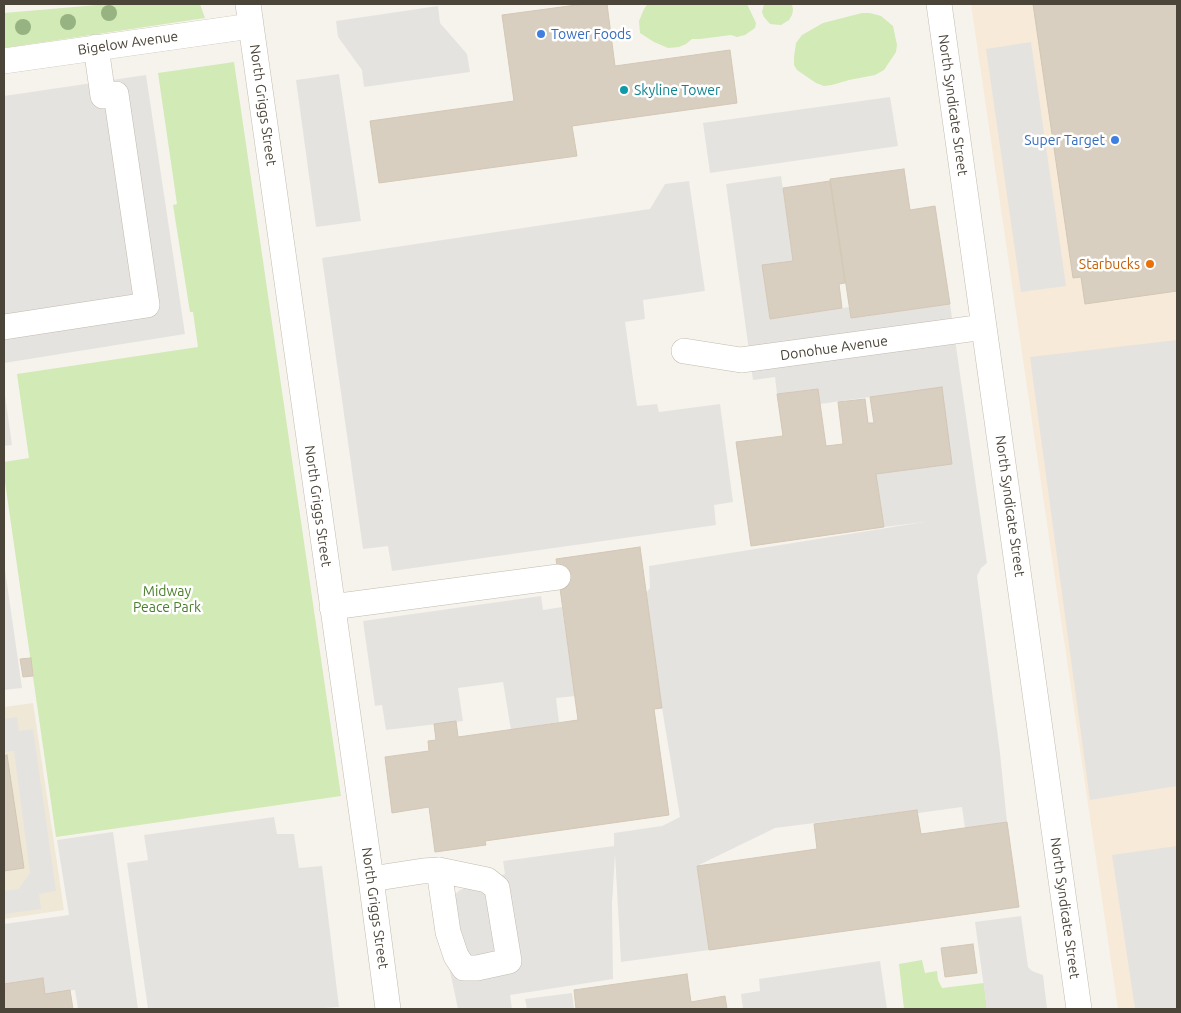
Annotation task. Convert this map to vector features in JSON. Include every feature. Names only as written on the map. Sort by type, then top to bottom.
[{"type":"street","name":"North Syndicate Street","points":[[939,4],[1080,1009]]},
{"type":"street","name":"Bigelow Avenue","points":[[4,61],[96,47],[250,15]]},
{"type":"street","name":"North Griggs Street","points":[[250,15],[388,1009]]},
{"type":"street","points":[[4,327],[147,305],[109,95],[96,47]]},
{"type":"street","name":"Donohue Avenue","points":[[684,351],[741,360],[984,327]]},
{"type":"street","points":[[332,607],[558,577]]},
{"type":"street","points":[[371,879],[439,870]]},
{"type":"shaded area","points":[[971,4],[1177,4],[1177,1009],[1118,1009]]},
{"type":"shaded area","points":[[438,6],[440,23],[467,54],[470,72],[364,87],[362,70],[338,37],[336,21]]},
{"type":"shaded area","points":[[1031,42],[1066,286],[1021,292],[986,49]]},
{"type":"shaded area","points":[[339,74],[361,221],[316,227],[296,80]]},
{"type":"shaded area","points":[[146,75],[185,334],[4,363],[4,96]]},
{"type":"shaded area","points":[[890,97],[898,146],[710,173],[703,123]]},
{"type":"shaded area","points":[[781,176],[793,261],[762,266],[770,319],[849,307],[851,318],[950,304],[987,563],[981,568],[977,576],[1007,822],[965,828],[962,807],[918,813],[917,810],[775,828],[697,866],[709,950],[621,962],[615,854],[612,904],[613,979],[510,995],[512,1009],[458,1009],[437,910],[460,890],[505,874],[503,861],[614,846],[614,833],[662,826],[680,817],[646,593],[650,588],[649,566],[924,522],[884,527],[876,474],[952,463],[870,397],[820,404],[818,389],[777,394],[775,377],[753,380],[726,184]]},
{"type":"shaded area","points":[[689,181],[705,291],[643,300],[645,319],[625,322],[637,406],[657,404],[659,412],[720,404],[733,502],[714,505],[716,525],[392,571],[388,546],[363,549],[322,258],[650,209],[665,184]]},
{"type":"shaded area","points":[[1177,340],[1177,786],[1090,800],[1030,357]]},
{"type":"shaded area","points":[[4,388],[12,445],[4,446]]},
{"type":"shaded area","points":[[4,563],[22,688],[4,690]]},
{"type":"shaded area","points":[[541,596],[543,610],[562,607],[575,696],[556,698],[559,722],[511,730],[503,682],[458,688],[463,721],[386,730],[382,705],[375,706],[363,621]]},
{"type":"shaded area","points":[[33,703],[64,910],[4,919],[4,707]]},
{"type":"shaded area","points":[[17,717],[19,731],[33,729],[56,891],[39,894],[41,909],[4,914],[4,891],[19,889],[30,873],[14,751],[4,752],[4,719]]},
{"type":"shaded area","points":[[274,817],[277,834],[294,834],[299,868],[322,866],[339,1007],[321,1009],[148,1009],[127,863],[148,860],[144,835]]},
{"type":"shaded area","points":[[113,832],[138,1009],[78,1009],[75,990],[45,994],[43,978],[4,984],[4,924],[69,915],[57,840]]},
{"type":"shaded area","points":[[1177,846],[1177,1009],[1135,1009],[1112,855]]},
{"type":"shaded area","points":[[1021,916],[1028,967],[1032,971],[1043,975],[1047,1009],[987,1009],[975,922]]},
{"type":"shaded area","points":[[880,961],[887,1009],[743,1009],[741,994],[760,991],[759,979]]},
{"type":"shaded area","points":[[572,993],[574,1009],[527,1009],[525,999]]},
{"type":"green space","points":[[109,4],[200,4],[205,18],[4,48],[4,13]]},
{"type":"green space","points":[[747,4],[756,23],[755,28],[745,35],[737,37],[731,35],[692,39],[679,47],[668,48],[640,33],[639,21],[644,9],[647,5]]},
{"type":"green space","points":[[764,4],[792,4],[792,15],[789,20],[781,25],[770,24],[762,12]]},
{"type":"green space","points":[[862,13],[881,16],[893,26],[897,45],[896,52],[884,70],[875,75],[824,86],[797,70],[794,65],[796,43],[802,35],[823,23]]},
{"type":"green space","name":"Midway Peace Park","points":[[234,62],[341,796],[56,837],[4,475],[4,462],[29,458],[17,374],[198,347],[193,312],[190,312],[173,205],[177,204],[158,73]]},
{"type":"green space","points":[[922,960],[925,973],[937,971],[938,980],[942,988],[984,983],[987,1009],[904,1009],[899,964]]},
{"type":"building","name":"Skyline Tower","points":[[584,4],[607,4],[615,66],[730,50],[737,103],[572,126],[577,156],[379,183],[370,121],[514,101],[502,15]]},
{"type":"building","name":"Super Target","points":[[1033,4],[1177,4],[1177,291],[1085,304],[1081,277],[1073,278]]},
{"type":"building","points":[[904,169],[910,210],[935,206],[950,304],[851,318],[830,179]]},
{"type":"building","points":[[830,181],[845,283],[839,284],[842,308],[770,319],[762,265],[793,261],[783,188]]},
{"type":"building","points":[[942,387],[952,464],[876,474],[884,527],[751,546],[736,442],[783,436],[777,394],[818,389],[826,446],[843,444],[838,402],[865,399],[868,423],[874,423],[870,397]]},
{"type":"building","points":[[640,547],[662,708],[654,709],[669,815],[485,841],[486,845],[435,852],[429,807],[392,813],[385,757],[429,751],[428,741],[436,740],[434,724],[456,721],[458,737],[578,720],[556,559]]},
{"type":"building","points":[[31,658],[33,676],[23,677],[20,659]]},
{"type":"building","points":[[7,755],[24,868],[4,871],[4,756]]},
{"type":"building","points":[[917,810],[921,834],[1007,822],[1019,907],[709,950],[697,866],[817,849],[814,824]]},
{"type":"building","points":[[973,944],[977,973],[945,977],[941,948]]},
{"type":"building","points":[[687,974],[691,1002],[725,996],[727,1009],[576,1009],[574,990]]},
{"type":"building","points":[[43,978],[45,994],[70,990],[73,1009],[4,1009],[4,984]]},
{"type":"place","name":"Tower Foods","points":[[541,34]]},
{"type":"place","name":"Skyline Tower","points":[[624,90]]},
{"type":"place","name":"Super Target","points":[[1115,140]]},
{"type":"place","name":"Starbucks","points":[[1150,264]]}]
